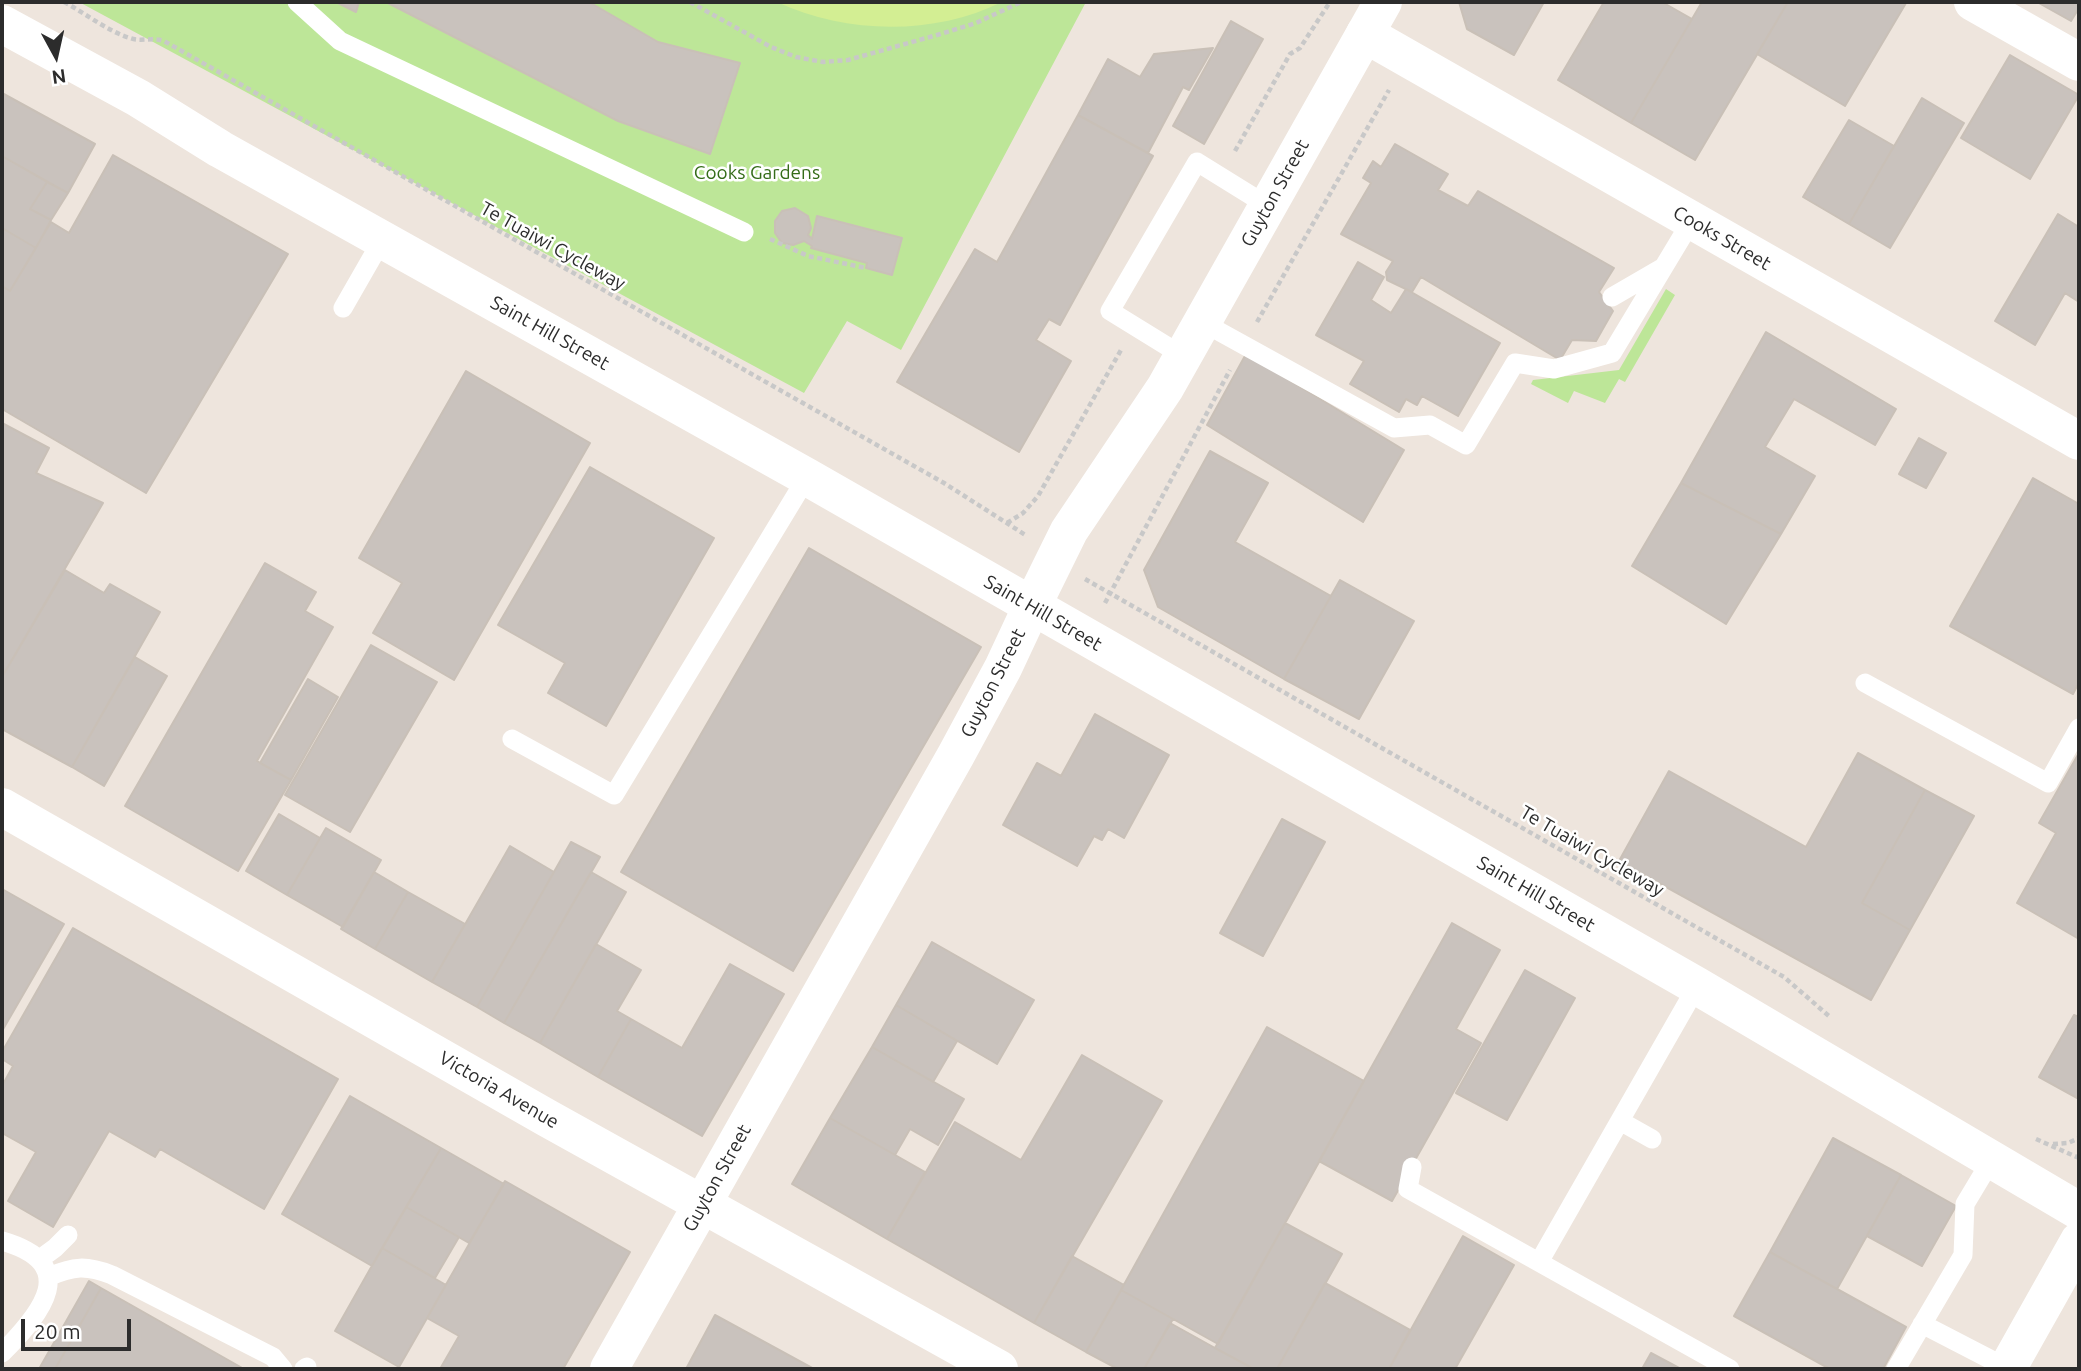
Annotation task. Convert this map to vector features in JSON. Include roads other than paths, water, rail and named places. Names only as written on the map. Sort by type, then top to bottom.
[{"type":"main road","name":"Guyton Street","points":[[609,1369],[956,755],[1003,668],[1069,531],[1165,388],[1383,2]]},
{"type":"main road","points":[[1973,2],[2079,62]]},
{"type":"main road","name":"Saint Hill Street","points":[[2,24],[138,98],[220,149],[807,477],[1697,986],[2079,1210]]},
{"type":"main road","name":"Cooks Street","points":[[1365,34],[2079,441]]},
{"type":"main road","name":"Victoria Avenue","points":[[2,807],[547,1118],[999,1369]]},
{"type":"main road","points":[[2007,1369],[2079,1241]]},
{"type":"lane","points":[[297,2],[340,41],[744,232]]},
{"type":"lane","points":[[1183,356],[1110,311],[1197,162],[1268,206]]},
{"type":"lane","points":[[1202,322],[1394,428],[1430,425],[1465,445],[1516,363],[1554,369],[1612,353],[1692,220]]},
{"type":"lane","points":[[343,307],[382,240]]},
{"type":"lane","points":[[1612,297],[1663,267]]},
{"type":"lane","points":[[512,739],[614,795],[807,477]]},
{"type":"lane","points":[[1865,683],[2048,783],[2079,728]]},
{"type":"lane","points":[[1539,1262],[1697,986]]},
{"type":"lane","points":[[1620,1121],[1652,1139]]},
{"type":"lane","points":[[1896,1369],[1963,1255],[1965,1204],[1992,1159]]},
{"type":"lane","points":[[1412,1167],[1408,1189],[1730,1369]]},
{"type":"lane","points":[[2,1353],[24,1331],[36,1314],[44,1298],[44,1268],[55,1248],[68,1235]]},
{"type":"lane","points":[[2,1241],[13,1244],[44,1268],[97,1269],[144,1283],[257,1342],[283,1369]]},
{"type":"lane","points":[[1922,1324],[2007,1369]]},
{"type":"park label","name":"Cooks Gardens","points":[[757,173]]}]
